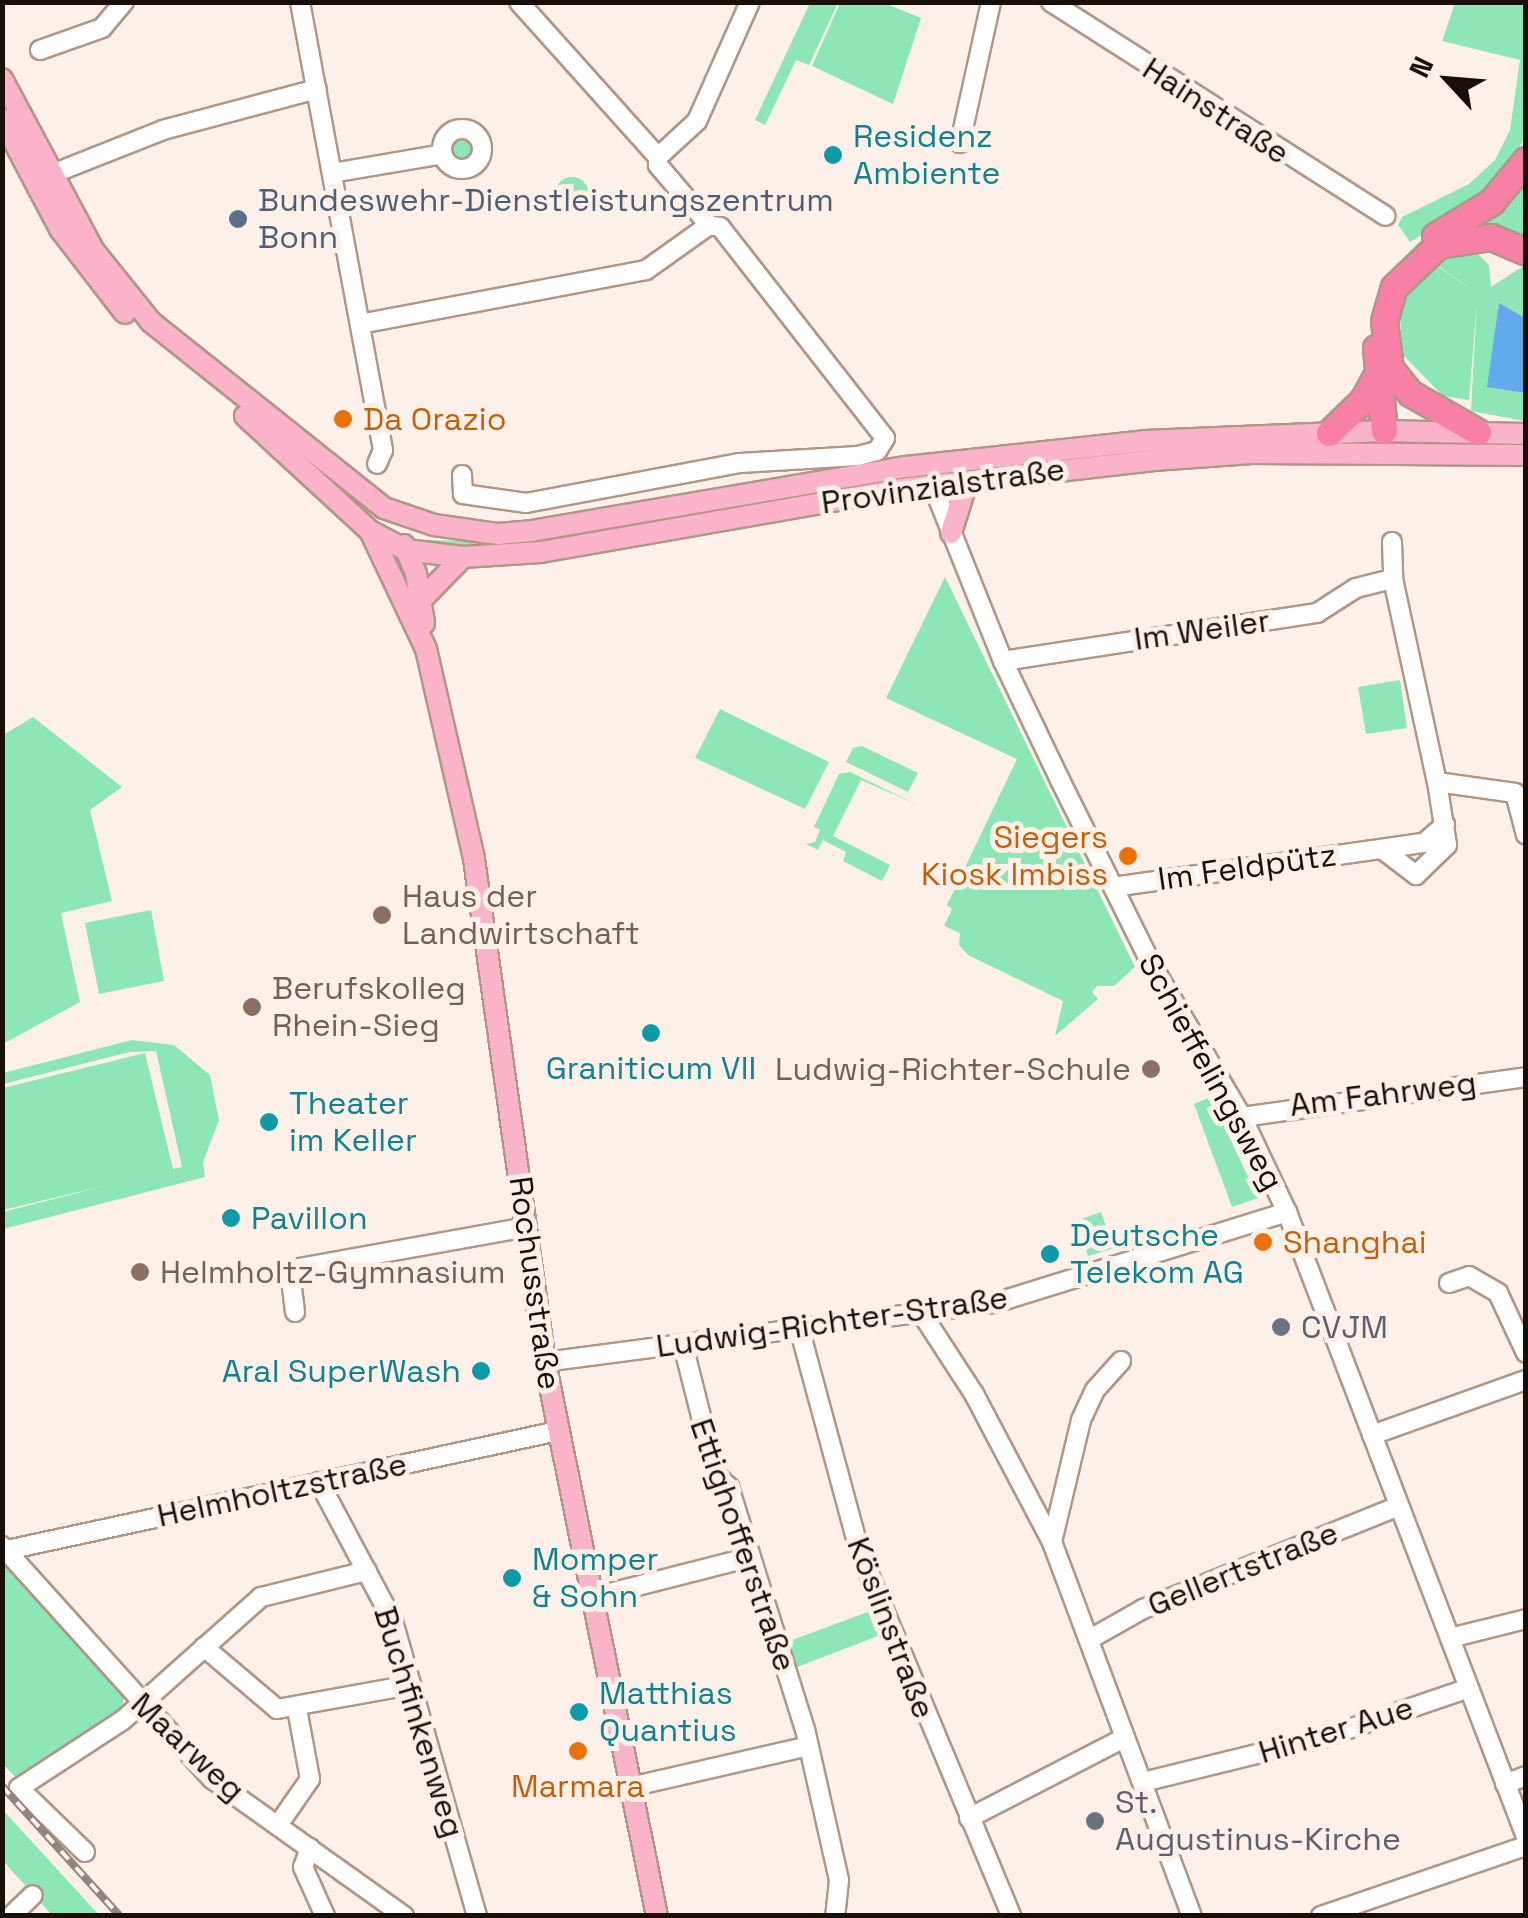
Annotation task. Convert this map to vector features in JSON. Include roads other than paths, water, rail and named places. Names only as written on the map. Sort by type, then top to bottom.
[{"type":"highway","points":[[1391,442],[1393,396],[1383,373],[1384,320],[1405,264],[1491,202],[1526,160]]},
{"type":"highway","points":[[1438,240],[1491,237],[1526,252]]},
{"type":"highway","points":[[1383,373],[1428,408],[1478,432]]},
{"type":"highway","points":[[1329,432],[1363,400],[1383,373]]},
{"type":"main road","points":[[2,80],[43,177]]},
{"type":"main road","points":[[2,118],[106,270],[151,322],[384,508]]},
{"type":"main road","name":"Rochusstraße","points":[[43,177],[95,280],[140,330],[276,442],[370,531],[399,550],[422,599],[426,648]]},
{"type":"main road","name":"Provinzialstraße","points":[[384,508],[458,530],[532,531],[961,460],[1329,432],[1526,456]]},
{"type":"main road","name":"Provinzialstraße","points":[[399,550],[463,557],[541,552],[933,486],[1174,458],[1362,453],[1391,442],[1478,432],[1526,434]]},
{"type":"main road","points":[[906,467],[933,486],[961,460]]},
{"type":"main road","points":[[950,533],[967,482]]},
{"type":"main road","name":"Rochusstraße","points":[[384,508],[426,648],[490,948],[545,1362],[657,1916]]},
{"type":"main road","points":[[399,550],[458,530]]},
{"type":"main road","points":[[422,599],[463,557]]},
{"type":"street","points":[[40,50],[102,28],[124,2]]},
{"type":"street","points":[[300,2],[383,450],[377,464]]},
{"type":"street","points":[[462,475],[463,494],[526,502],[740,463],[858,456],[877,451],[885,438],[726,234],[709,225],[658,166],[658,156],[519,2]]},
{"type":"street","points":[[658,156],[698,121],[750,2]]},
{"type":"street","points":[[960,143],[991,2]]},
{"type":"street","name":"Hainstraße","points":[[1050,2],[1384,216]]},
{"type":"street","points":[[43,177],[163,130],[317,89]]},
{"type":"street","points":[[332,172],[438,155]]},
{"type":"street","points":[[360,324],[646,270],[709,225]]},
{"type":"street","name":"Schieffelingsweg","points":[[933,486],[1003,661],[1112,887],[1242,1117],[1287,1212],[1526,1837]]},
{"type":"street","points":[[1392,542],[1392,579],[1445,825]]},
{"type":"street","name":"Im Weiler","points":[[1003,661],[1317,613],[1356,588],[1392,579]]},
{"type":"street","points":[[1437,782],[1514,793],[1526,835]]},
{"type":"street","name":"Im Feldpütz","points":[[1382,849],[1416,875],[1447,845],[1445,825]]},
{"type":"street","name":"Im Feldpütz","points":[[1112,887],[1424,843],[1445,825]]},
{"type":"street","name":"Am Fahrweg","points":[[1242,1117],[1526,1077]]},
{"type":"street","name":"Ludwig-Richter-Straße","points":[[545,1362],[995,1303],[1287,1212]]},
{"type":"street","points":[[295,1312],[292,1277],[299,1268],[526,1227]]},
{"type":"street","points":[[1449,1283],[1469,1276],[1498,1293],[1526,1353]]},
{"type":"street","points":[[922,1314],[974,1394],[1052,1542],[1192,1916]]},
{"type":"street","name":"Köslinstraße","points":[[800,1331],[859,1550],[1010,1916]]},
{"type":"street","name":"Ettighofferstraße","points":[[683,1345],[716,1475],[728,1487],[804,1729],[804,1748],[839,1880],[835,1916]]},
{"type":"street","points":[[1052,1542],[1081,1420],[1095,1390],[1121,1362]]},
{"type":"street","points":[[1372,1435],[1526,1380]]},
{"type":"street","name":"Helmholtzstraße","points":[[5,1548],[558,1431]]},
{"type":"street","name":"Buchfinkenweg","points":[[319,1482],[393,1621],[478,1916]]},
{"type":"street","name":"Gellertstraße","points":[[1090,1638],[1143,1609],[1399,1506]]},
{"type":"street","name":"Maarweg","points":[[5,1548],[140,1704],[212,1778],[404,1916]]},
{"type":"street","points":[[590,1598],[752,1557]]},
{"type":"street","points":[[85,1852],[19,1788],[140,1704],[268,1593],[367,1571]]},
{"type":"street","points":[[1450,1638],[1526,1619]]},
{"type":"street","points":[[204,1646],[263,1702],[296,1709],[410,1685]]},
{"type":"street","name":"Hinter Aue","points":[[1143,1782],[1322,1738],[1469,1688]]},
{"type":"street","points":[[278,1826],[310,1779],[296,1709]]},
{"type":"street","points":[[968,1818],[1124,1738]]},
{"type":"street","points":[[630,1787],[804,1748]]},
{"type":"street","points":[[1505,1784],[1526,1776]]},
{"type":"street","points":[[1321,1916],[1526,1846]]},
{"type":"street","points":[[310,1848],[302,1867],[324,1916]]},
{"type":"street","points":[[11,1916],[32,1895]]},
{"type":"water","points":[[1499,303],[1525,318],[1525,393],[1487,387]]},
{"type":"railway","points":[[2,1786],[120,1916]]},
{"type":"place","name":"Residenz Ambiente","points":[[833,155]]},
{"type":"place","name":"Bundeswehr-Dienstleistungszentrum Bonn","points":[[238,219]]},
{"type":"place","name":"Da Orazio","points":[[343,419]]},
{"type":"place","name":"Siegers Kiosk Imbiss","points":[[1128,856]]},
{"type":"place","name":"Haus der Landwirtschaft","points":[[382,915]]},
{"type":"place","name":"Berufskolleg Rhein-Sieg","points":[[252,1007]]},
{"type":"place","name":"Graniticum VII","points":[[651,1033]]},
{"type":"place","name":"Ludwig-Richter-Schule","points":[[1151,1069]]},
{"type":"place","name":"Theater im Keller","points":[[269,1122]]},
{"type":"place","name":"Pavillon","points":[[231,1218]]},
{"type":"place","name":"Shanghai","points":[[1263,1242]]},
{"type":"place","name":"Deutsche Telekom AG","points":[[1050,1254]]},
{"type":"place","name":"Helmholtz-Gymnasium","points":[[140,1272]]},
{"type":"place","name":"CVJM","points":[[1281,1327]]},
{"type":"place","name":"Aral SuperWash","points":[[481,1371]]},
{"type":"place","name":"Momper & Sohn","points":[[512,1578]]},
{"type":"place","name":"Matthias Quantius","points":[[579,1712]]},
{"type":"place","name":"Marmara","points":[[578,1751]]},
{"type":"place","name":"St. Augustinus-Kirche","points":[[1095,1821]]}]
